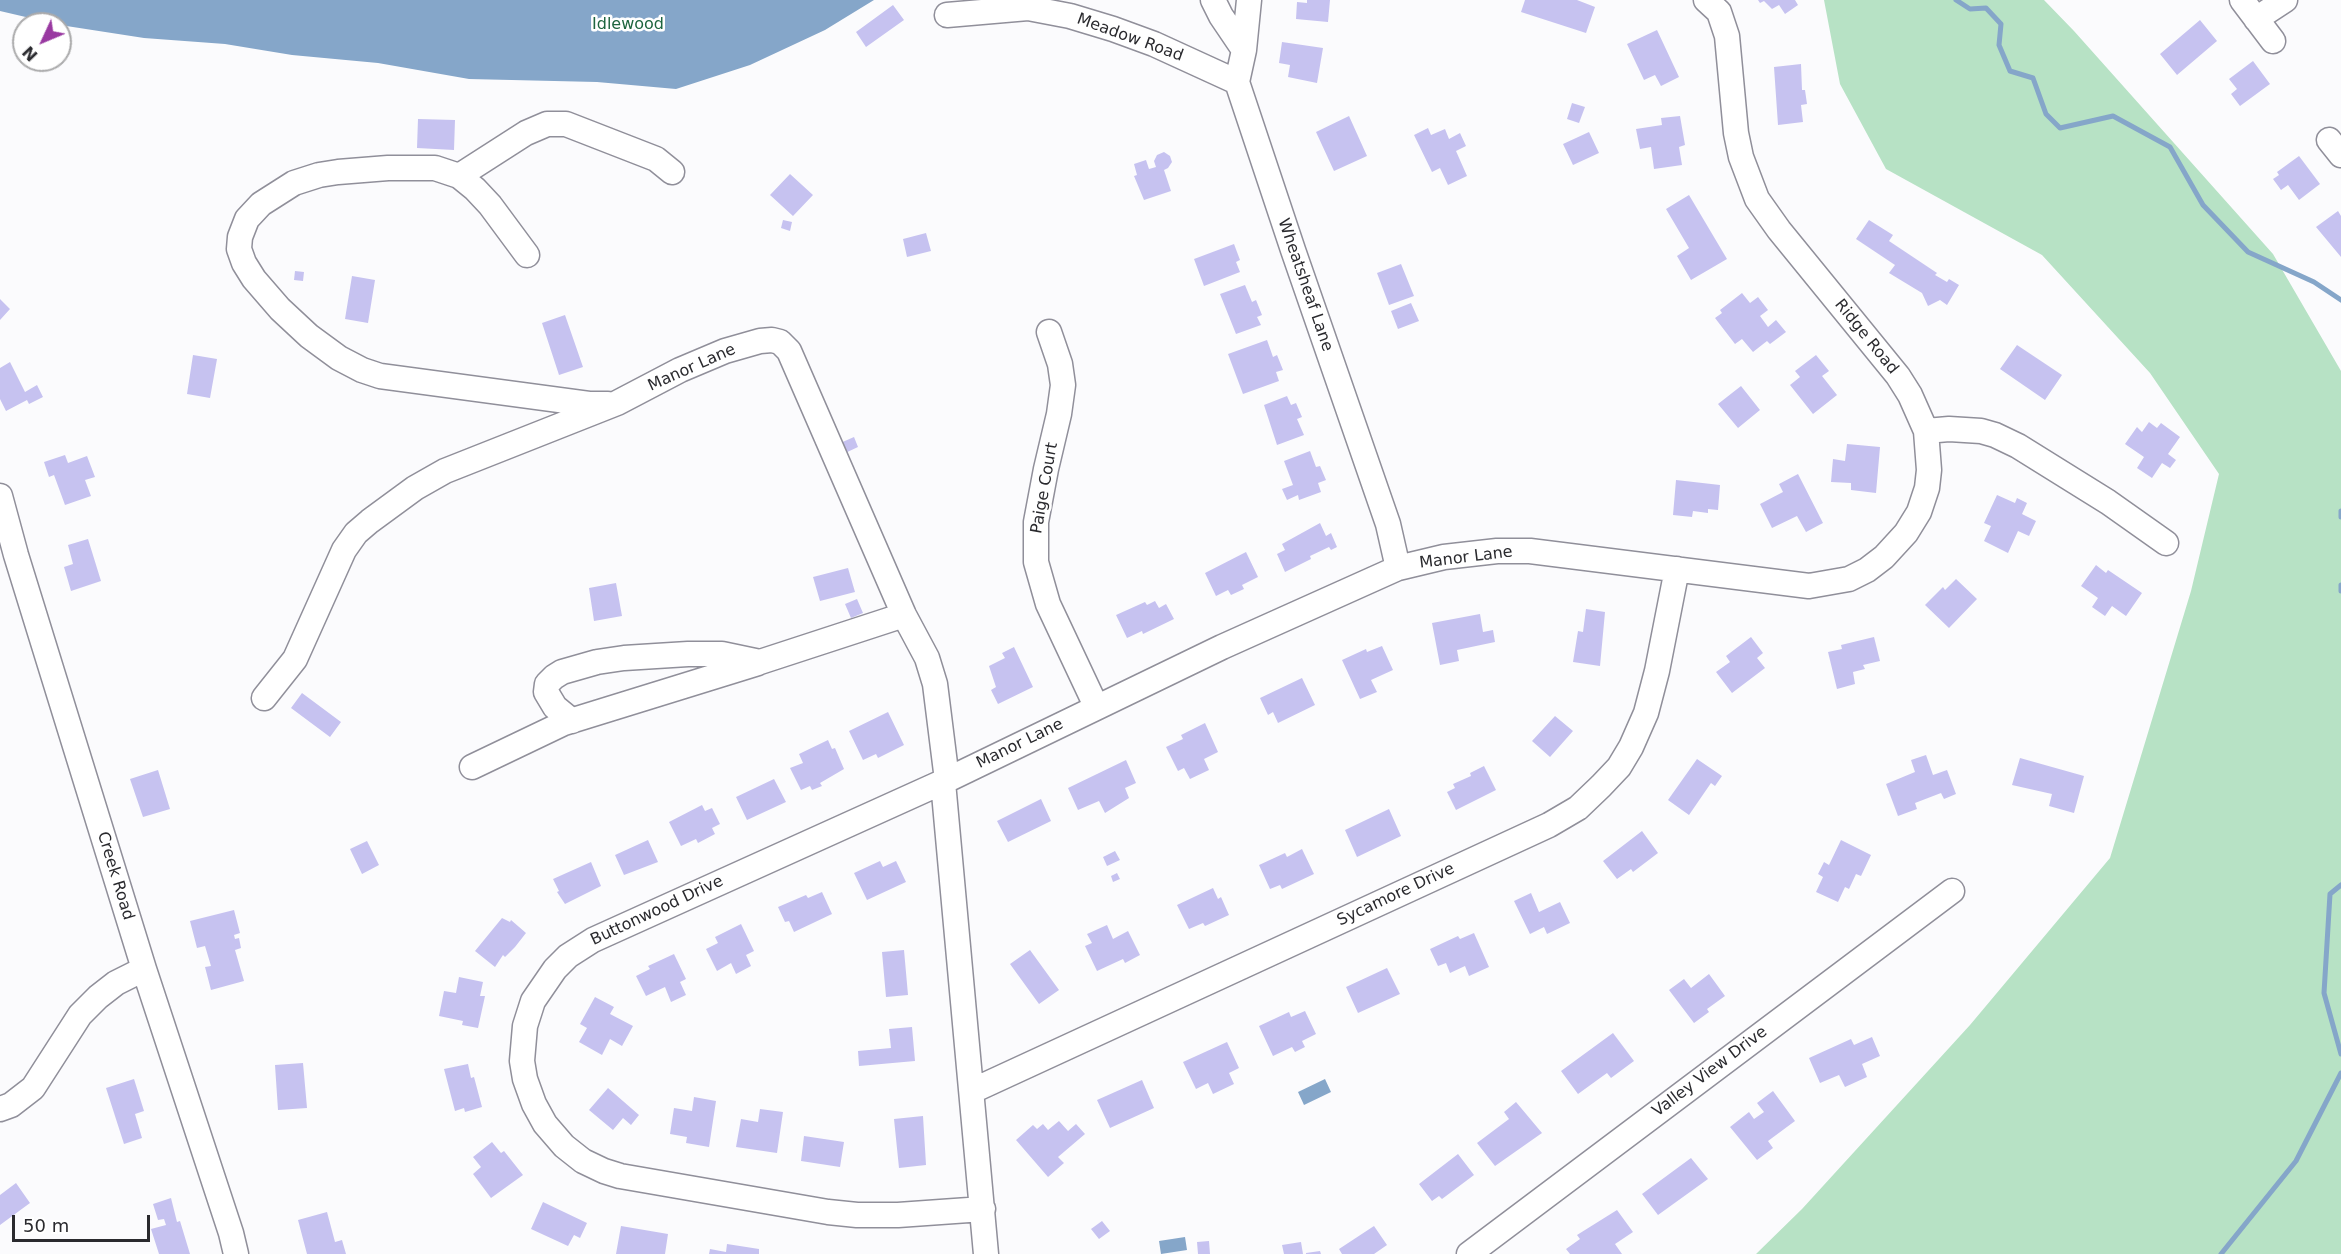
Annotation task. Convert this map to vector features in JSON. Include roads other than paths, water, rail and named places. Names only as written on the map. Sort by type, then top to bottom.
[{"type":"street","points":[[1213,0],[1244,50]]},
{"type":"street","points":[[1237,82],[1244,50],[1249,0]]},
{"type":"street","name":"Ridge Road","points":[[1706,0],[1719,12],[1727,36],[1736,133],[1744,165],[1757,199],[1779,230],[1898,376],[1910,394],[1926,431]]},
{"type":"street","points":[[2273,41],[2249,10],[2284,0]]},
{"type":"street","name":"Meadow Road","points":[[947,15],[1028,8],[1070,16],[1154,44],[1237,82]]},
{"type":"street","name":"Wheatsheaf Lane","points":[[1237,82],[1296,261],[1388,524],[1398,568]]},
{"type":"street","points":[[459,176],[526,133],[547,124],[566,124],[596,134],[656,159],[672,172]]},
{"type":"street","points":[[527,255],[490,205],[459,176],[435,168],[388,168],[319,175],[294,183],[261,204],[246,219],[239,249],[254,279],[280,309],[309,336],[339,358],[362,370],[380,376],[589,404],[618,403]]},
{"type":"street","name":"Paige Court","points":[[1048,332],[1060,364],[1063,385],[1036,522],[1036,562],[1048,604],[1096,706]]},
{"type":"street","name":"Manor Lane","points":[[264,698],[295,659],[344,550],[369,521],[415,488],[445,471],[618,403],[680,370],[725,351],[760,341],[780,342],[789,351],[808,390],[904,615],[927,658],[935,684],[986,1254]]},
{"type":"street","points":[[1926,431],[1949,429],[1981,431],[1995,435],[2018,446],[2108,502],[2166,543]]},
{"type":"street","name":"Manor Lane","points":[[945,781],[1096,706],[1398,568],[1444,557],[1497,551],[1530,551],[1809,586],[1849,579],[1867,570],[1884,557],[1906,532],[1918,513],[1927,488],[1929,470],[1926,431]]},
{"type":"street","name":"Creek Road","points":[[0,496],[8,558],[236,1254]]},
{"type":"street","name":"Sycamore Drive","points":[[972,1091],[1549,825],[1578,808],[1619,766],[1631,747],[1646,713],[1657,671],[1677,569]]},
{"type":"street","points":[[472,767],[510,747],[572,720],[904,615]]},
{"type":"street","points":[[572,720],[555,707],[546,692],[547,684],[554,676],[562,672],[597,662],[624,658],[688,654],[722,654],[760,662]]},
{"type":"street","name":"Buttonwood Drive","points":[[945,781],[593,940],[568,956],[555,969],[533,1001],[525,1026],[522,1061],[525,1079],[534,1104],[558,1139],[584,1161],[620,1176],[857,1215],[898,1215],[983,1209]]},
{"type":"street","name":"Valley View Drive","points":[[1469,1254],[1952,891]]},
{"type":"street","points":[[0,1109],[11,1105],[33,1088],[80,1015],[98,997],[116,983],[144,969]]},
{"type":"water","points":[[0,0],[874,0],[825,30],[750,65],[676,89],[597,82],[469,79],[378,63],[292,55],[225,44],[144,38],[72,27],[72,12],[12,14],[0,11]]},
{"type":"water","points":[[1325,1079],[1331,1092],[1304,1105],[1298,1092]]},
{"type":"water","points":[[1185,1237],[1187,1250],[1161,1254],[1159,1241]]},
{"type":"waterway","points":[[1956,0],[1970,9],[1986,8],[2001,24],[1999,45],[2010,71],[2033,78],[2046,114],[2060,128],[2113,116],[2170,147],[2203,205],[2248,252],[2314,282],[2341,300]]},
{"type":"waterway","points":[[2341,511],[2341,517]]},
{"type":"waterway","points":[[2341,585],[2341,591]]},
{"type":"waterway","points":[[2341,885],[2330,894],[2324,993],[2341,1054]]},
{"type":"waterway","points":[[2221,1254],[2296,1161],[2341,1073]]},
{"type":"park label","name":"Idlewood","points":[[628,25]]}]
